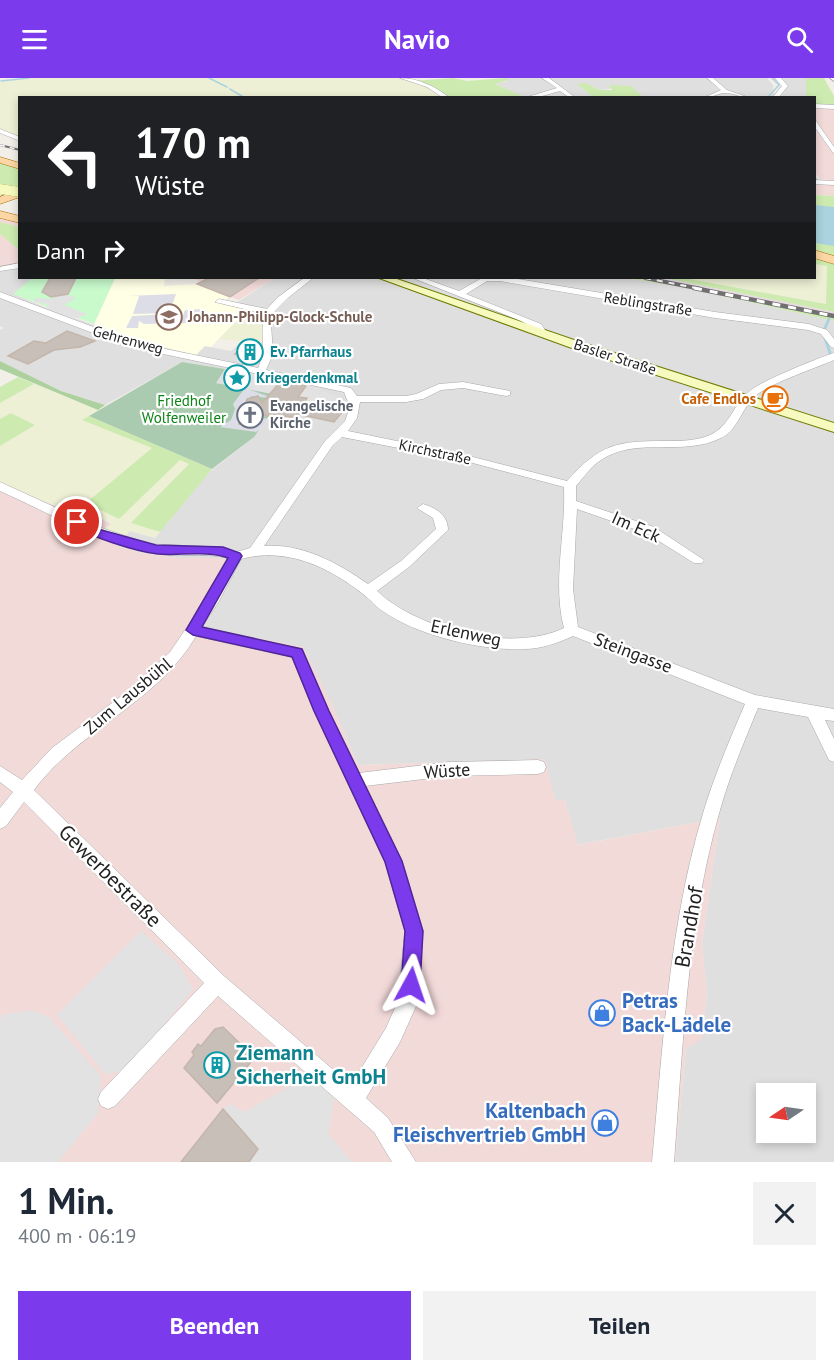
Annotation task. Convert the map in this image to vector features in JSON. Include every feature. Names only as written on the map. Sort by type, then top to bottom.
[{"type":"main road","points":[[0,160],[18,165]]},
{"type":"main road","points":[[0,189],[18,193]]},
{"type":"main road","points":[[0,201],[18,193]]},
{"type":"main road","points":[[0,214],[18,219]]},
{"type":"main road","points":[[816,254],[834,259]]},
{"type":"main road","name":"Basler Straße","points":[[395,279],[542,333],[834,428]]},
{"type":"street","points":[[403,78],[429,86],[445,96]]},
{"type":"street","points":[[546,78],[571,96]]},
{"type":"street","points":[[710,78],[725,91],[741,96]]},
{"type":"street","points":[[776,96],[785,86],[777,78]]},
{"type":"street","points":[[534,96],[561,89]]},
{"type":"street","points":[[711,96],[725,91]]},
{"type":"street","points":[[816,106],[834,107]]},
{"type":"street","points":[[816,123],[834,152]]},
{"type":"street","points":[[0,131],[18,138]]},
{"type":"street","points":[[818,182],[834,183]]},
{"type":"street","points":[[0,269],[18,265]]},
{"type":"street","points":[[255,550],[329,443],[354,415],[355,399],[347,390],[261,371],[270,356],[267,323],[270,312],[308,279]]},
{"type":"street","points":[[422,279],[532,323],[542,333]]},
{"type":"street","name":"Reblingstraße","points":[[460,294],[485,279]]},
{"type":"street","name":"Reblingstraße","points":[[506,279],[693,311],[808,327],[824,332],[834,345]]},
{"type":"street","name":"Gehrenweg","points":[[0,295],[133,345],[261,371]]},
{"type":"street","points":[[219,302],[270,312]]},
{"type":"street","points":[[570,485],[600,455],[622,446],[691,444],[720,435],[745,398],[755,391],[834,356]]},
{"type":"street","points":[[355,399],[406,399],[419,397],[439,387],[463,385],[506,393]]},
{"type":"street","name":"Kirchstraße","points":[[340,433],[465,458],[570,485]]},
{"type":"street","name":"Steingasse","points":[[570,485],[566,613],[572,630],[754,701],[834,715]]},
{"type":"street","name":"Erlenweg","points":[[0,486],[103,534],[156,549],[223,551],[236,556],[255,550],[294,551],[330,565],[368,590],[388,609],[433,628],[480,640],[523,644],[554,639],[572,630]]},
{"type":"street","name":"Im Eck","points":[[571,503],[650,530],[698,560]]},
{"type":"street","points":[[368,590],[405,564],[442,530],[442,523],[437,515],[423,508]]},
{"type":"street","name":"Zum Lausbühl","points":[[0,821],[23,790],[57,753],[133,695],[175,657],[214,598],[236,556]]},
{"type":"street","points":[[193,630],[297,653],[321,711],[393,861],[414,931],[408,1002],[393,1035],[353,1101]]},
{"type":"street","name":"Brandhof","points":[[663,1162],[678,988],[711,809],[754,701]]},
{"type":"street","points":[[814,713],[834,755]]},
{"type":"street","name":"Wüste","points":[[356,780],[449,769],[538,767]]},
{"type":"street","name":"Gewerbestraße","points":[[0,773],[23,790],[217,983],[381,1125],[405,1162]]},
{"type":"street","points":[[108,1099],[217,983]]},
{"type":"shaded area","points":[[34,78],[398,78],[443,96],[18,96],[18,137],[0,129],[0,81]]},
{"type":"shaded area","points":[[506,78],[767,78],[773,85],[774,95],[780,86],[774,78],[806,78],[806,96],[641,96],[631,86],[601,90],[592,86],[586,91],[592,96],[519,96],[494,83],[508,80]]},
{"type":"shaded area","points":[[816,105],[834,106],[834,196],[816,195],[816,182],[822,182],[816,174]]},
{"type":"shaded area","points":[[0,219],[18,223],[18,266],[0,271]]},
{"type":"shaded area","points":[[816,264],[827,266],[826,304],[689,279],[816,279]]},
{"type":"shaded area","points":[[18,266],[18,279],[31,279],[14,294],[47,308],[141,342],[205,346],[231,351],[263,324],[264,313],[233,305],[273,279],[632,279],[692,289],[834,321],[834,1162],[675,1162],[686,1048],[701,1039],[707,996],[702,943],[720,818],[577,845],[565,800],[555,800],[544,759],[358,765],[331,702],[189,625],[228,562],[220,558],[176,558],[116,546],[130,531],[155,538],[208,473],[263,427],[277,406],[215,382],[225,369],[182,362],[105,405],[61,391],[0,361],[0,330],[4,328],[0,326],[0,271]]},
{"type":"shaded area","name":"Johann-Philipp-Glock-Schule","points":[[115,279],[165,279],[164,286],[197,284],[230,297],[220,302],[248,309],[211,347],[205,346],[196,355],[141,342],[94,324]]},
{"type":"shaded area","points":[[195,279],[273,279],[239,300],[197,284],[200,281]]},
{"type":"shaded area","points":[[640,279],[669,279],[776,300],[834,312],[834,318]]},
{"type":"shaded area","points":[[63,294],[76,298],[64,305],[87,314],[78,318],[70,317],[47,308],[48,304],[34,302],[35,298],[51,299]]},
{"type":"shaded area","points":[[176,294],[173,303],[170,304],[169,313],[133,314],[139,296],[127,296]]},
{"type":"shaded area","points":[[203,309],[202,314],[195,315],[193,323],[144,324],[139,321],[138,328],[126,328],[132,316],[169,314],[167,321],[181,321],[185,310]]},
{"type":"shaded area","points":[[248,310],[265,313],[265,343],[219,339]]},
{"type":"shaded area","points":[[247,370],[283,377],[276,387],[277,395],[233,386]]},
{"type":"shaded area","points":[[310,382],[324,386],[317,395],[322,391],[334,395],[344,405],[343,411],[311,404],[300,418],[294,418],[306,399],[296,397]]},
{"type":"shaded area","points":[[34,384],[98,410],[83,420],[153,448],[87,504],[119,519],[180,460],[189,464],[132,523],[160,532],[155,538],[130,531],[124,537],[103,530],[112,523],[81,509],[75,514],[0,483],[0,446],[35,425],[12,413],[0,419],[0,403]]},
{"type":"shaded area","points":[[245,388],[267,396],[273,394],[271,407],[263,418],[268,419],[256,432],[220,427],[231,420],[235,409],[233,404]],"holes":[[[252,396],[268,398],[261,406],[256,424],[239,423],[247,399]]]},
{"type":"shaded area","points":[[0,483],[75,514],[81,509],[112,524],[124,537],[116,546],[176,558],[220,558],[228,562],[190,625],[303,647],[331,702],[358,765],[545,759],[555,800],[565,800],[578,845],[720,818],[702,943],[707,996],[701,1040],[686,1048],[675,1162],[0,1162]]},
{"type":"shaded area","points":[[141,931],[178,964],[193,989],[126,1070],[105,1074],[57,1015]]},
{"type":"shaded area","points":[[31,1010],[49,1017],[101,1076],[98,1113],[58,1162],[0,1162],[0,1022],[2,1015]]},
{"type":"shaded area","points":[[311,1065],[336,1088],[328,1134],[352,1162],[249,1162],[258,1148],[223,1109],[230,1104],[244,1112],[286,1089]]},
{"type":"green space","points":[[506,78],[509,80],[495,84],[523,96],[443,96],[412,81]]},
{"type":"green space","points":[[806,78],[824,78],[834,96],[834,106],[816,105],[816,96],[806,96]]},
{"type":"green space","points":[[585,83],[601,90],[612,90],[609,85],[631,86],[642,96],[592,96],[577,84]]},
{"type":"green space","points":[[0,158],[18,163],[18,189],[0,186]]},
{"type":"green space","points":[[816,195],[834,196],[834,256],[816,252]]},
{"type":"green space","points":[[0,222],[18,227],[18,249],[0,234]]},
{"type":"green space","points":[[816,255],[834,262],[834,312],[669,279],[689,279],[826,304],[827,266],[816,264]]},
{"type":"green space","points":[[31,279],[115,279],[94,324],[13,294]]},
{"type":"green space","points":[[632,279],[640,279],[679,287]]},
{"type":"green space","points":[[711,293],[834,318],[834,321]]},
{"type":"green space","points":[[0,361],[61,391],[105,405],[98,410],[0,369]]},
{"type":"green space","name":"Friedhof Wolfenweiler","points":[[182,362],[225,369],[216,383],[283,396],[254,437],[212,469],[89,416]]},
{"type":"green space","points":[[18,377],[34,384],[0,403],[0,387]]},
{"type":"green space","points":[[11,413],[35,425],[0,446],[0,419]]},
{"type":"green space","points":[[89,416],[212,469],[160,532],[131,523],[189,464],[180,460],[119,519],[86,503],[152,448],[82,420]]},
{"type":"water","points":[[816,205],[834,207],[834,246],[816,243]]},
{"type":"building","points":[[49,279],[76,279],[68,294],[51,297],[42,292]]},
{"type":"building","points":[[207,279],[257,279],[230,297],[197,284]]},
{"type":"building","points":[[67,331],[95,341],[80,347],[54,350],[28,364],[8,356],[34,341],[46,343]]},
{"type":"building","name":"Ev. Pfarrhaus","points":[[243,346],[260,349],[260,356],[257,358],[235,354]]},
{"type":"building","points":[[281,381],[306,386],[298,397],[307,398],[304,402],[343,411],[334,422],[297,414],[294,418],[285,416],[282,419],[259,414],[256,424],[239,424],[247,399],[258,396],[262,403]]},
{"type":"building","name":"Ziemann Sicherheit GmbH","points":[[223,1027],[250,1053],[251,1062],[217,1103],[184,1068],[194,1055],[192,1052],[198,1044],[201,1046],[215,1029]]},
{"type":"building","name":"Ziemann Sicherheit GmbH","points":[[223,1109],[258,1149],[249,1162],[181,1162]]},
{"type":"waterway","points":[[1,81],[29,78]]},
{"type":"waterway","points":[[209,78],[227,87]]},
{"type":"waterway","points":[[769,96],[779,85],[772,78]]},
{"type":"waterway","points":[[230,89],[242,96]]},
{"type":"waterway","points":[[825,328],[829,319]]},
{"type":"waterway","points":[[825,338],[830,353]]},
{"type":"railway","points":[[0,145],[18,150]]},
{"type":"railway","points":[[650,279],[701,289]]},
{"type":"railway","points":[[694,288],[834,316]]},
{"type":"place","name":"Johann-Philipp-Glock-Schule","points":[[169,317]]},
{"type":"place","name":"Ev. Pfarrhaus","points":[[250,352]]},
{"type":"place","name":"Kriegerdenkmal","points":[[237,378]]},
{"type":"place","name":"Cafe Endlos","points":[[775,399]]},
{"type":"place","name":"Evangelische Kirche","points":[[250,415]]},
{"type":"place","name":"Petras Back-Lädele","points":[[602,1013]]},
{"type":"place","name":"Ziemann Sicherheit GmbH","points":[[217,1065]]},
{"type":"place","name":"Kaltenbach Fleischvertrieb GmbH","points":[[605,1123]]},
{"type":"route","points":[[77,522],[94,532],[156,549],[223,551],[236,556],[214,598],[193,630],[297,653],[321,711],[393,861],[414,931],[411,985]]}]
